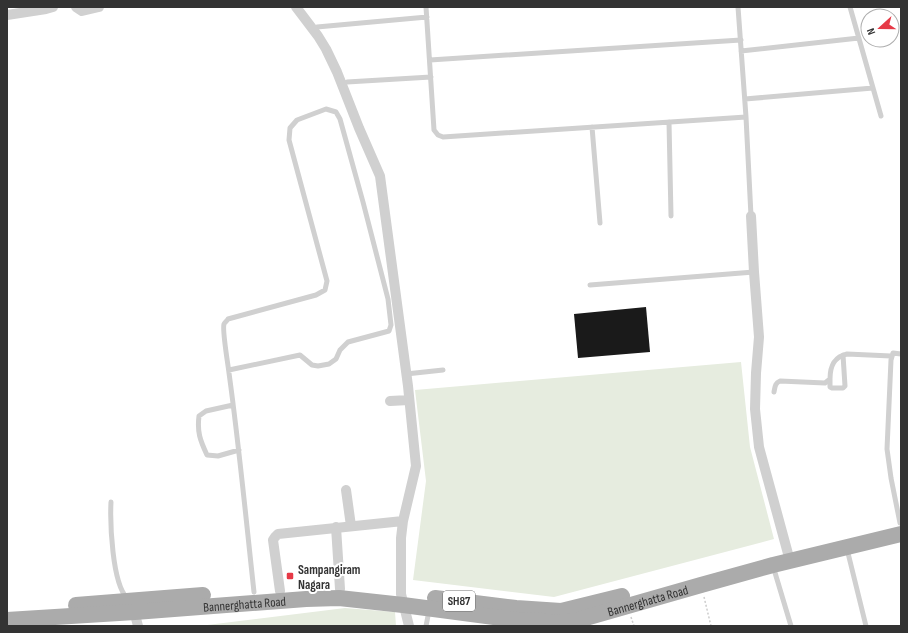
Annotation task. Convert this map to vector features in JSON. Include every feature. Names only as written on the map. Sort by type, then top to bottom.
[{"type":"main road","name":"Bannerghatta Road","points":[[7,609],[134,613],[254,592],[285,594],[306,599],[402,599],[561,611],[603,602],[901,527]]},
{"type":"main road","name":"Bannerghatta Road","points":[[7,620],[134,613],[285,594],[340,589],[402,599],[429,608],[517,620],[543,621],[552,624],[575,621],[594,616],[773,565],[789,556],[846,547],[901,527]]},
{"type":"street","points":[[7,15],[53,7]]},
{"type":"street","points":[[76,7],[82,11],[99,7]]},
{"type":"street","points":[[296,7],[326,49],[340,78],[359,128],[380,176],[406,374],[416,466],[403,521],[401,538],[402,599],[409,626]]},
{"type":"street","points":[[751,216],[760,337],[756,373],[755,409],[757,429],[759,446],[789,556]]},
{"type":"street","points":[[390,401],[409,400]]},
{"type":"street","points":[[346,490],[351,526]]},
{"type":"street","points":[[285,594],[273,540],[278,534],[403,521]]},
{"type":"street","points":[[336,527],[340,589]]},
{"type":"lane","points":[[426,7],[434,130],[438,135],[443,137],[746,117]]},
{"type":"lane","points":[[738,7],[751,216]]},
{"type":"lane","points":[[850,7],[881,116]]},
{"type":"lane","points":[[318,27],[427,17]]},
{"type":"lane","points":[[741,51],[859,38]]},
{"type":"lane","points":[[430,60],[741,40]]},
{"type":"lane","points":[[347,82],[431,77]]},
{"type":"lane","points":[[744,99],[873,88]]},
{"type":"lane","points":[[229,370],[300,355],[312,365],[318,366],[329,364],[336,359],[340,350],[348,342],[389,331],[391,325],[388,299],[342,126],[336,112],[326,109],[297,120],[290,128],[289,140],[327,282],[325,290],[316,295],[228,319],[224,324],[224,333],[239,450],[254,592]]},
{"type":"lane","points":[[669,122],[672,216]]},
{"type":"lane","points":[[592,127],[600,223]]},
{"type":"lane","points":[[590,285],[754,272]]},
{"type":"lane","points":[[843,355],[845,386],[844,388],[832,388],[830,387],[830,372],[832,363],[843,355],[891,356],[893,353],[901,354]]},
{"type":"lane","points":[[891,356],[887,449],[901,527]]},
{"type":"lane","points":[[406,374],[443,370]]},
{"type":"lane","points":[[774,392],[776,382],[780,381],[825,383],[830,379]]},
{"type":"lane","points":[[233,405],[206,411],[199,416],[198,426],[201,442],[207,454],[218,456],[239,450]]},
{"type":"lane","points":[[111,502],[111,530],[116,569],[122,590],[134,613]]},
{"type":"lane","points":[[846,547],[866,626]]},
{"type":"lane","points":[[773,565],[791,626]]},
{"type":"lane","points":[[426,626],[429,608]]},
{"type":"path","points":[[701,585],[711,626]]},
{"type":"shaded area","points":[[741,362],[750,447],[774,539],[554,597],[413,580],[426,481],[415,390]]},
{"type":"shaded area","points":[[345,608],[395,612],[396,626],[199,626]]},
{"type":"building","points":[[646,307],[650,352],[578,358],[574,314]]},
{"type":"place","name":"Sampangiram Nagara","points":[[290,576]]}]
